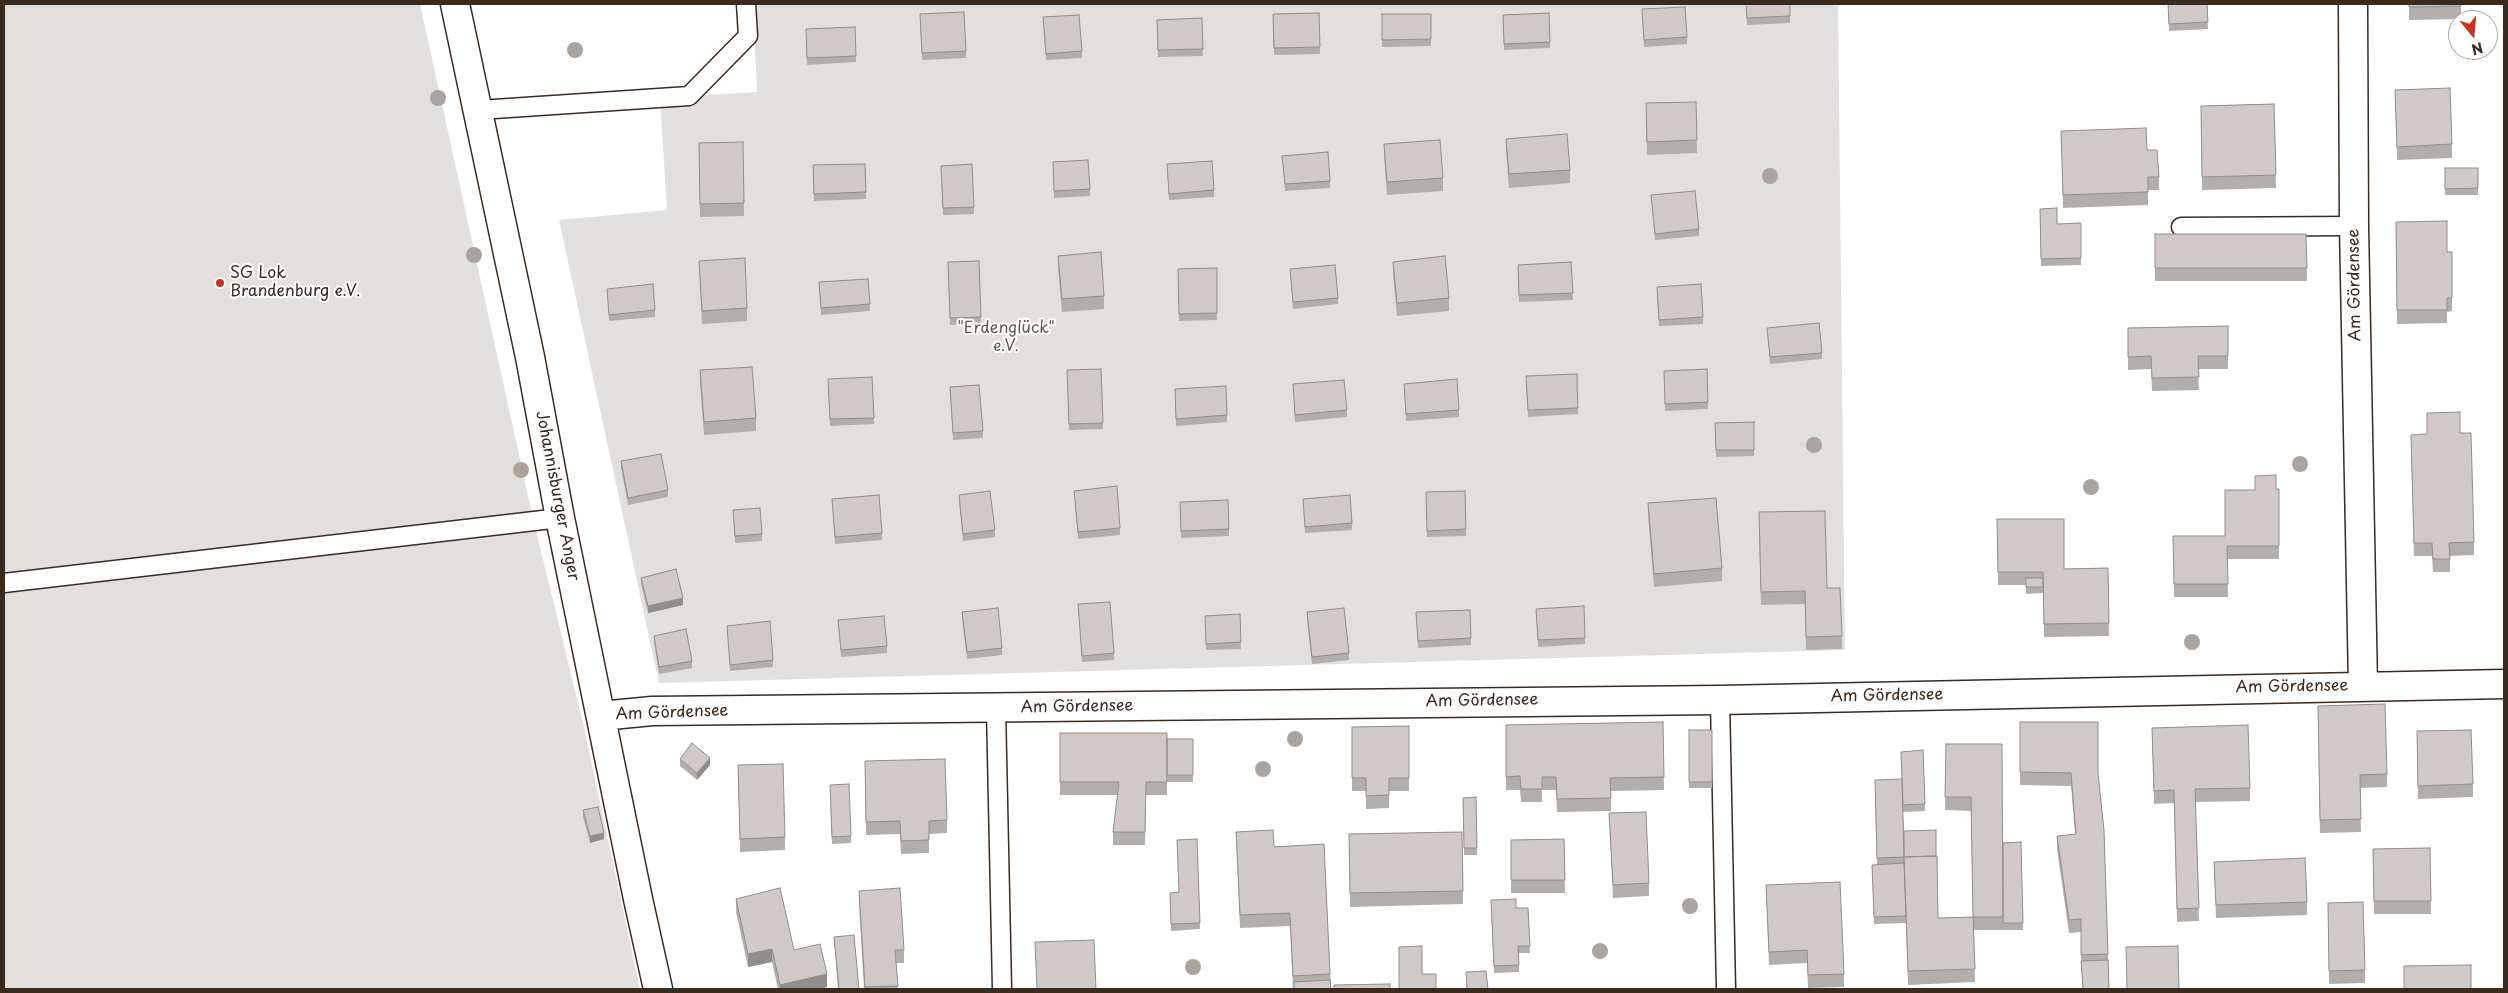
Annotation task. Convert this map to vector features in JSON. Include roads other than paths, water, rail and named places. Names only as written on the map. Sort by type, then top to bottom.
[{"type":"street","name":"Johannisburger Anger","points":[[455,4],[528,347],[560,518],[658,989]]},
{"type":"street","name":"Am Gördensee","points":[[2353,4],[2354,226],[2364,686]]},
{"type":"street","name":"Am Gördensee","points":[[601,716],[652,711],[1720,700],[2504,684]]},
{"type":"lane","points":[[479,110],[689,96],[748,36],[746,4]]},
{"type":"lane","points":[[2180,227],[2354,226]]},
{"type":"lane","points":[[4,583],[560,518]]},
{"type":"lane","points":[[1720,700],[1726,989]]},
{"type":"lane","points":[[996,708],[1002,989]]},
{"type":"place","name":"SG Lok Brandenburg e.V.","points":[[220,283]]},
{"type":"park label","name":"\"Erdenglück\" e.V.","points":[[1006,338]]}]
